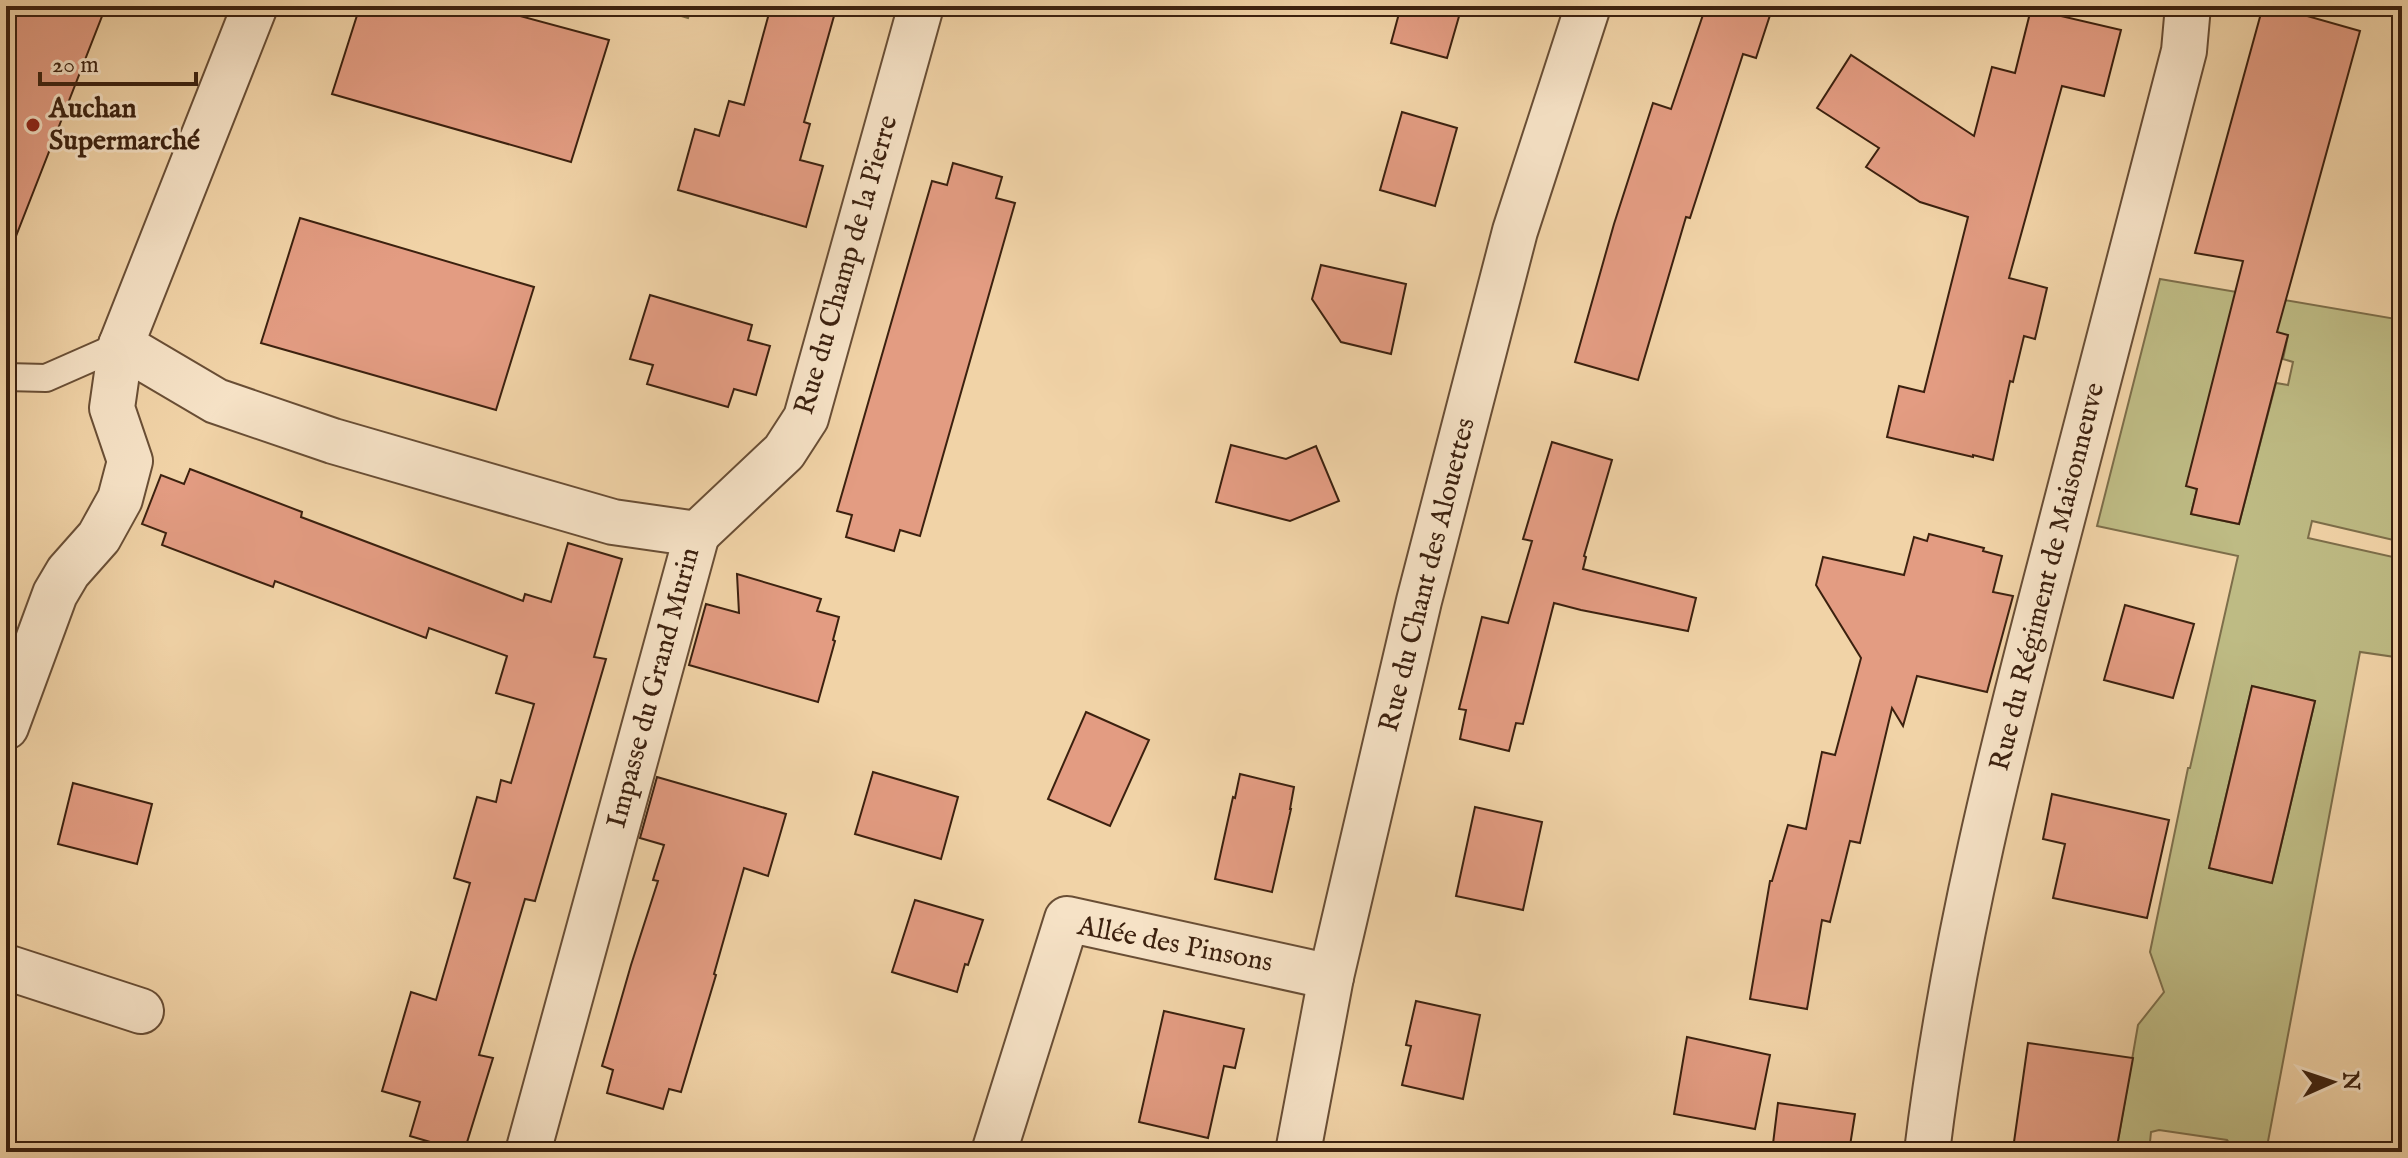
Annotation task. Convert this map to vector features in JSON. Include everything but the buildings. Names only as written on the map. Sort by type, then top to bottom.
[{"type":"street","points":[[6,727],[55,594],[68,572],[99,537],[120,499],[130,461],[112,408],[121,345],[255,6]]},
{"type":"street","name":"Rue du Champ de la Pierre","points":[[697,534],[784,452],[806,418],[921,6]]},
{"type":"street","name":"Rue du Chant des Alouettes","points":[[1298,1152],[1331,977],[1419,601],[1515,231],[1588,6]]},
{"type":"street","name":"Rue du Régiment de Maisonneuve","points":[[1927,1152],[1957,954],[2001,753],[2184,51],[2188,6]]},
{"type":"street","name":"Impasse du Grand Murin","points":[[121,345],[216,401],[333,441],[613,522],[697,534],[528,1152]]},
{"type":"street","name":"Allée des Pinsons","points":[[994,1152],[1067,919],[1331,977]]},
{"type":"street","points":[[6,967],[141,1011]]},
{"type":"lane","points":[[6,377],[46,378],[121,345]]},
{"type":"shaded area","points":[[648,6],[692,6],[688,18]]},
{"type":"shaded area","points":[[2160,279],[2402,320],[2402,542],[2312,521],[2308,538],[2402,559],[2402,658],[2360,652],[2266,1152],[2227,1152],[2227,1140],[2159,1130],[2151,1132],[2149,1152],[2116,1152],[2138,1025],[2164,992],[2150,952],[2188,768],[2238,556],[2097,526]],"holes":[[[2288,335],[2283,359],[2293,362],[2288,385],[2276,383],[2239,524],[2191,514],[2197,489]],[[2252,686],[2315,701],[2272,883],[2209,868]]]},
{"type":"place","name":"Auchan Supermarché","points":[[33,125]]}]
